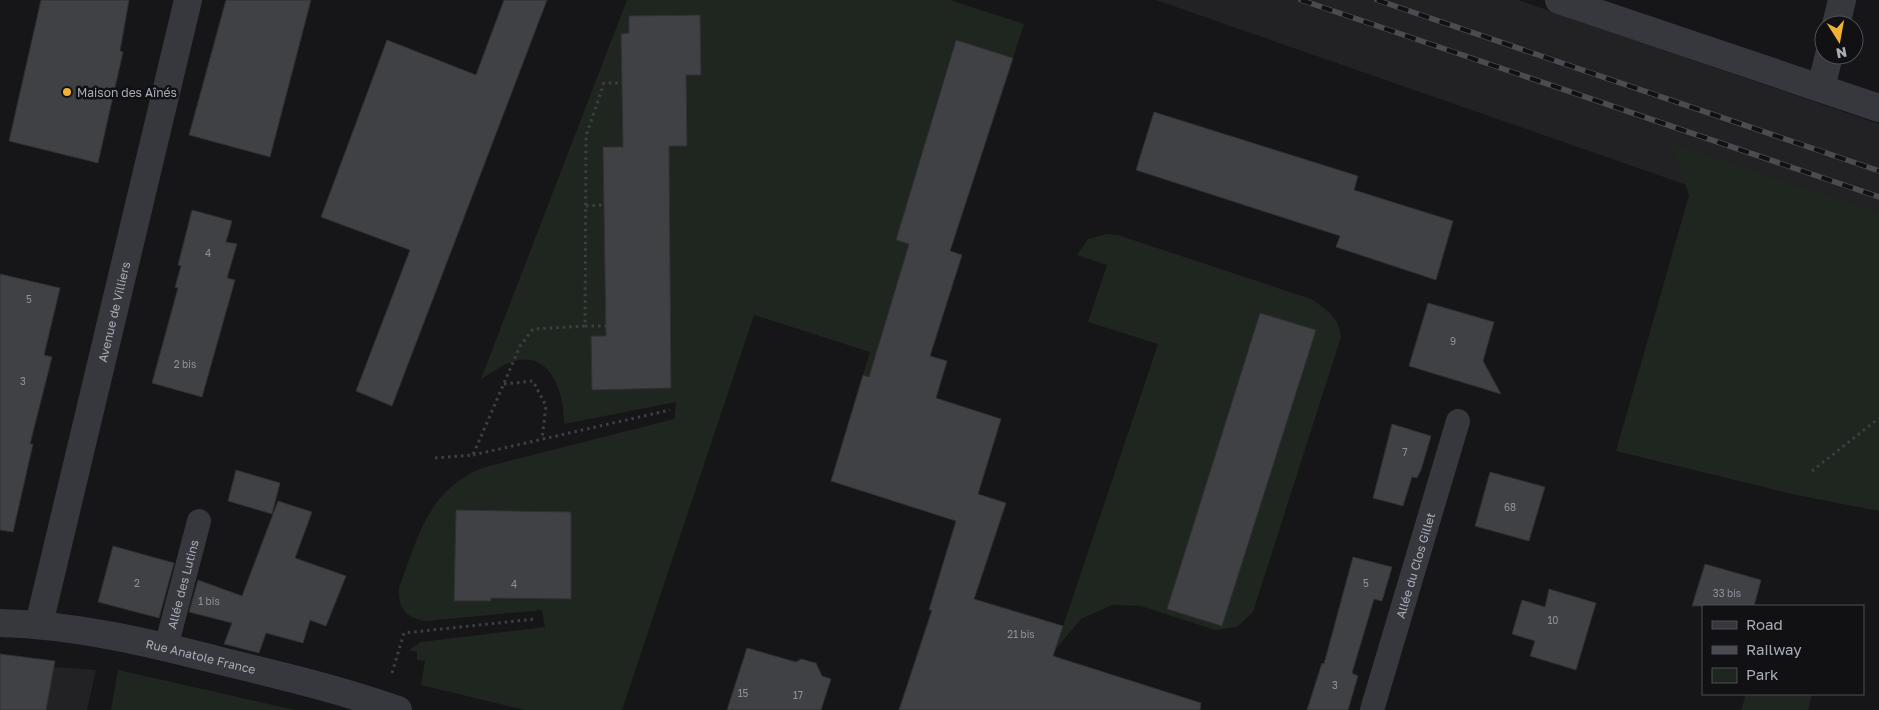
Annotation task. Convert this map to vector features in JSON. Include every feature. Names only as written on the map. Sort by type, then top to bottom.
[{"type":"street","name":"Avenue de Villiers","points":[[39,624],[188,0]]},
{"type":"street","points":[[1559,0],[1879,108]]},
{"type":"street","points":[[1838,15],[1842,0]]},
{"type":"street","points":[[1821,88],[1827,65]]},
{"type":"street","name":"Rue Anatole France","points":[[0,623],[39,624],[166,647],[350,693],[398,710]]},
{"type":"lane","name":"Allée du Clos Gillet","points":[[1372,710],[1458,421]]},
{"type":"lane","name":"Allée des Lutins","points":[[166,647],[199,521]]},
{"type":"path","points":[[585,326],[586,136],[604,83],[622,83]]},
{"type":"path","points":[[586,206],[603,205]]},
{"type":"path","points":[[473,455],[520,346],[533,329],[606,326]]},
{"type":"path","points":[[504,384],[533,381],[546,406],[542,439]]},
{"type":"path","points":[[435,458],[473,455],[670,410]]},
{"type":"path","points":[[1812,471],[1879,418]]},
{"type":"path","points":[[392,675],[404,633],[535,619]]},
{"type":"shaded area","points":[[1156,0],[1518,0],[1879,124],[1879,252]]},
{"type":"shaded area","points":[[0,654],[55,661],[54,667],[96,670],[87,710],[0,710]]},
{"type":"green space","points":[[627,0],[950,0],[1024,24],[1013,58],[955,41],[896,240],[909,244],[879,343],[881,380],[863,375],[870,352],[754,315],[622,710],[525,710],[421,685],[425,661],[417,660],[417,652],[409,650],[421,642],[545,627],[542,610],[425,621],[407,614],[401,605],[399,587],[427,517],[449,489],[463,478],[482,468],[674,419],[676,402],[564,424],[562,401],[554,378],[547,369],[538,363],[528,360],[511,362],[481,379]]},
{"type":"green space","points":[[1671,144],[1879,213],[1879,511],[1796,495],[1616,451],[1689,195]]},
{"type":"green space","points":[[1107,234],[1118,235],[1311,299],[1327,310],[1335,319],[1341,337],[1253,612],[1237,627],[1215,630],[1141,606],[1112,605],[1081,619],[1055,650],[1158,344],[1088,322],[1107,265],[1077,255],[1088,239]]},
{"type":"green space","points":[[119,670],[295,710],[111,710]]},
{"type":"green space","points":[[1746,695],[1812,695],[1808,710],[1741,710]]},
{"type":"building","name":"Maison des Aînés","points":[[41,0],[129,0],[120,51],[123,52],[98,163],[9,141]]},
{"type":"building","points":[[226,0],[311,0],[270,157],[189,135]]},
{"type":"building","points":[[504,0],[547,0],[392,406],[356,391],[410,250],[321,217],[387,40],[476,75]]},
{"type":"building","points":[[700,15],[701,75],[686,75],[687,146],[669,146],[671,388],[592,390],[591,336],[606,336],[603,147],[623,147],[621,34],[629,33],[629,16]]},
{"type":"building","points":[[956,40],[1013,58],[950,251],[962,255],[930,356],[947,361],[936,398],[1001,419],[978,494],[1006,503],[974,599],[1063,626],[1053,656],[1201,703],[1200,710],[899,710],[932,610],[929,610],[956,521],[831,481],[863,375],[869,377],[909,244],[896,240]]},
{"type":"building","points":[[1154,112],[1358,176],[1354,190],[1453,221],[1436,280],[1336,247],[1340,236],[1136,170]]},
{"type":"building","points":[[192,210],[232,221],[226,242],[237,244],[227,278],[235,280],[202,397],[152,383],[178,288],[175,287],[181,266],[178,265]]},
{"type":"building","points":[[0,274],[60,288],[44,355],[52,357],[30,444],[33,444],[13,532],[0,530]]},
{"type":"building","points":[[1428,303],[1494,322],[1483,361],[1501,394],[1409,366]]},
{"type":"building","points":[[1260,313],[1316,330],[1222,626],[1167,609]]},
{"type":"building","points":[[1392,424],[1431,436],[1421,470],[1417,478],[1412,477],[1403,506],[1373,498]]},
{"type":"building","points":[[236,470],[280,483],[272,514],[228,501]]},
{"type":"building","points":[[1490,472],[1545,487],[1529,541],[1475,526]]},
{"type":"building","points":[[278,501],[312,512],[295,558],[346,576],[326,626],[310,620],[303,643],[266,633],[259,653],[224,644],[232,623],[189,612],[198,580],[242,596]]},
{"type":"building","points":[[456,510],[571,512],[571,599],[491,598],[491,601],[454,601]]},
{"type":"building","points":[[113,546],[174,563],[159,618],[98,602]]},
{"type":"building","points":[[1353,557],[1392,567],[1382,601],[1374,599],[1352,673],[1358,676],[1348,710],[1307,710],[1322,663],[1324,664]]},
{"type":"building","points":[[1705,564],[1761,580],[1754,605],[1692,606]]},
{"type":"building","points":[[1549,589],[1596,603],[1576,670],[1530,656],[1535,641],[1512,634],[1522,600],[1545,607]]},
{"type":"building","points":[[747,648],[796,662],[801,659],[816,663],[822,676],[831,679],[821,710],[727,710]]},
{"type":"building","points":[[0,654],[55,661],[46,710],[0,710]]},
{"type":"railway","points":[[1301,0],[1879,197]]},
{"type":"railway","points":[[1377,0],[1879,171]]},
{"type":"place","name":"Maison des Aînés","points":[[67,92]]}]
